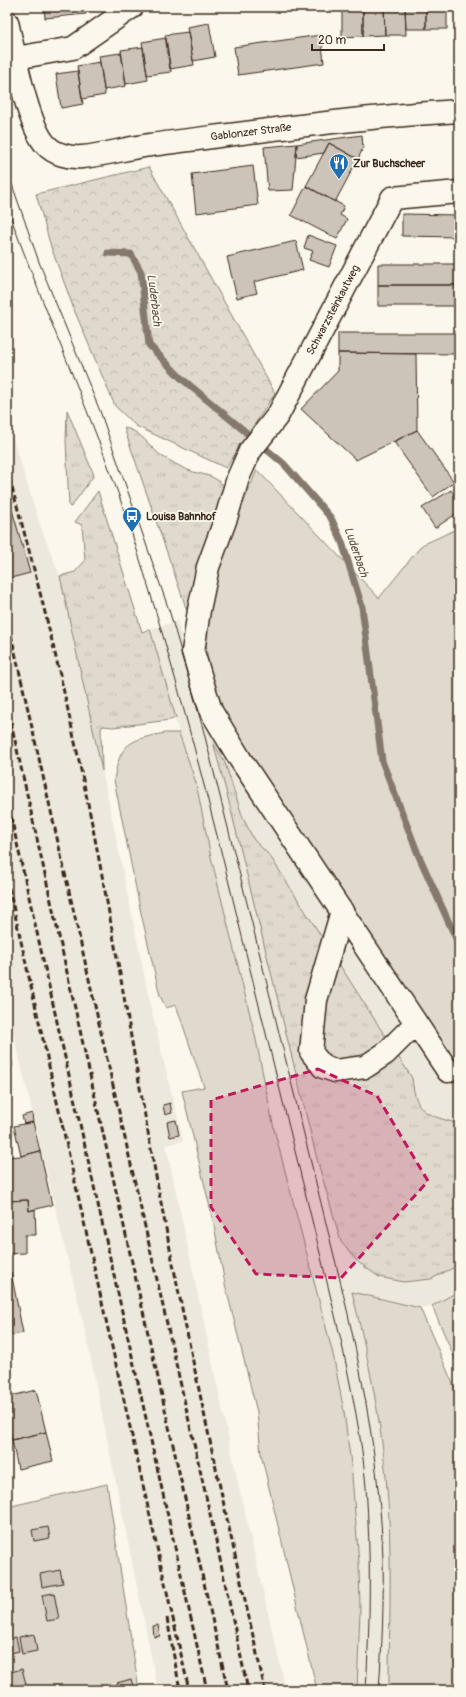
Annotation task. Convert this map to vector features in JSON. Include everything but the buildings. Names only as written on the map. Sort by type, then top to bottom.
[{"type":"street","points":[[7,22],[16,58],[72,48],[132,7]]},
{"type":"street","name":"Gablonzer Straße","points":[[16,58],[34,127],[46,146],[60,155],[81,157],[143,146],[301,126],[415,114],[459,112]]},
{"type":"street","name":"Schwarzsteinkautweg","points":[[448,1071],[240,759],[211,711],[193,652],[199,610],[208,568],[226,518],[238,478],[250,451],[278,415],[392,198],[459,192]]},
{"type":"street","points":[[342,911],[316,1000],[311,1052],[323,1067],[335,1071],[365,1067],[386,1053],[416,1023]]},
{"type":"highlighted area","points":[[318,1069],[377,1096],[428,1181],[341,1278],[256,1274],[211,1207],[211,1100]]},
{"type":"shaded area","points":[[7,419],[40,525],[60,576],[82,672],[151,1008],[183,1141],[166,1145],[240,1492],[286,1690],[158,1690],[86,1335],[7,1007]]},
{"type":"shaded area","points":[[177,621],[198,692],[459,1077],[459,1291],[432,1306],[420,1308],[352,1292],[375,1392],[386,1478],[390,1559],[389,1690],[357,1690],[360,1611],[359,1563],[351,1464],[344,1412],[333,1354],[274,1129],[255,1035],[211,857],[196,783],[179,733],[150,629]]},
{"type":"green space","points":[[149,167],[275,393],[226,468],[136,426],[115,406],[75,312],[51,247],[36,194]]},
{"type":"green space","points":[[67,410],[94,475],[71,507],[69,506],[66,441]]},
{"type":"green space","points":[[124,428],[135,432],[163,457],[188,470],[211,477],[224,486],[224,497],[191,622]]},
{"type":"green space","points":[[257,470],[379,598],[422,545],[459,528],[459,1077],[381,962],[233,736],[211,683],[206,645],[213,577]]},
{"type":"green space","points":[[98,491],[142,632],[150,629],[176,718],[113,727],[103,726],[101,729],[102,771],[60,576],[75,572],[85,561],[82,525],[75,522]]},
{"type":"green space","points":[[165,733],[179,733],[196,783],[211,857],[255,1035],[274,1129],[333,1354],[344,1412],[351,1464],[359,1563],[360,1611],[357,1690],[317,1690],[261,1454],[257,1412],[225,1284],[213,1220],[182,1091],[204,1087],[176,1005],[166,1008],[160,996],[141,913],[114,780],[116,767],[124,750],[129,745],[143,738]]},
{"type":"green space","points":[[213,742],[225,763],[243,818],[254,840],[270,856],[412,1078],[416,1099],[420,1106],[431,1115],[459,1124],[459,1265],[431,1279],[404,1282],[379,1277],[358,1262],[341,1242],[317,1159]]},
{"type":"green space","points":[[7,1039],[13,1066],[7,1067]]},
{"type":"green space","points":[[459,1291],[459,1368],[432,1306]]},
{"type":"green space","points":[[352,1292],[420,1308],[459,1398],[459,1690],[389,1690],[390,1557],[386,1477],[372,1384]]},
{"type":"green space","points":[[107,1484],[139,1690],[7,1690],[7,1507]]},
{"type":"waterway","name":"Luderbach","points":[[108,253],[131,254],[141,272],[149,345],[181,378],[284,464],[331,518],[342,542],[362,607],[382,761],[418,854],[459,945]]},
{"type":"tram line","points":[[7,170],[39,262],[100,411],[170,613],[202,725],[340,1280],[356,1349],[369,1419],[378,1489],[383,1560],[379,1690]]},
{"type":"tram line","points":[[7,207],[118,493],[164,638],[207,795],[341,1340],[356,1413],[366,1487],[369,1537],[366,1690]]},
{"type":"railway","points":[[7,470],[34,570],[67,704],[108,906],[170,1250],[265,1690]]},
{"type":"railway","points":[[7,617],[215,1536],[248,1690]]},
{"type":"railway","points":[[7,705],[228,1690]]},
{"type":"railway","points":[[7,799],[207,1690]]},
{"type":"railway","points":[[7,879],[189,1690]]},
{"type":"railway","points":[[167,1618],[180,1690]]},
{"type":"place","name":"Zur Buchscheer","points":[[339,180]]},
{"type":"place","name":"Louisa Bahnhof","points":[[132,533]]}]
